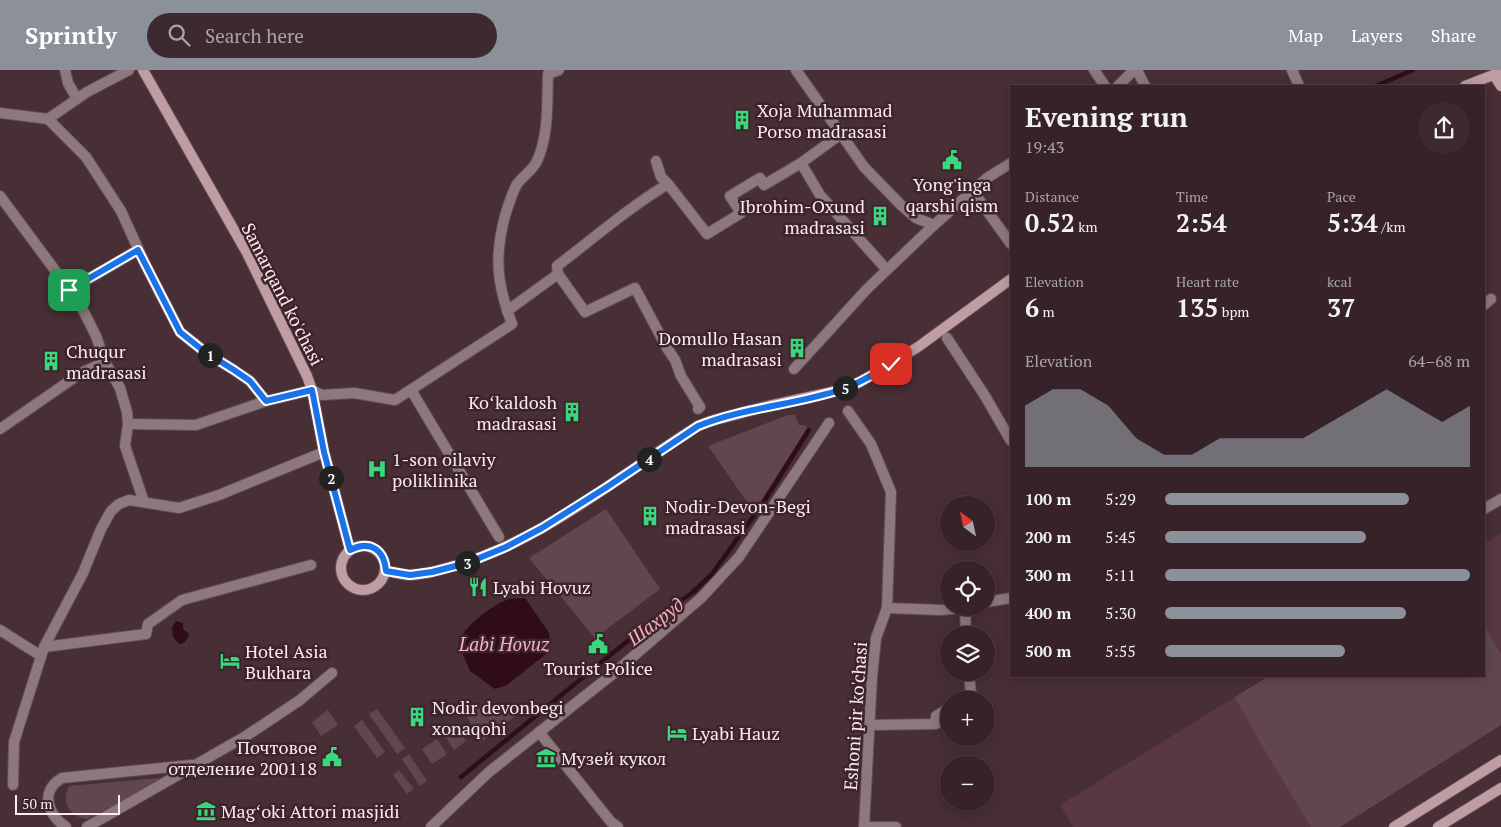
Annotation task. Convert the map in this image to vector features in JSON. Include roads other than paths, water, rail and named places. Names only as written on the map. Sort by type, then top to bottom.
[{"type":"main road","name":"Samarqand ko'chasi","points":[[143,70],[247,253],[298,356],[312,390],[324,452],[350,550]]},
{"type":"main road","points":[[1468,85],[1497,74],[1501,86]]},
{"type":"main road","points":[[386,571],[410,575],[432,572],[488,556],[542,528],[698,426],[768,406],[828,393],[860,382],[918,347],[1010,280]]},
{"type":"main road","points":[[358,546],[366,546],[375,548],[381,554],[385,562],[386,571],[382,580],[376,586],[369,590],[360,590],[351,587],[345,581],[341,574],[341,565],[344,556],[350,550],[358,546]]},
{"type":"main road","points":[[1394,827],[1501,760]]},
{"type":"main road","points":[[1438,827],[1501,788]]},
{"type":"street","points":[[65,70],[68,83],[77,99]]},
{"type":"street","points":[[48,119],[77,99],[129,70]]},
{"type":"street","points":[[128,424],[196,425],[266,401],[312,390],[322,395],[354,394],[395,400],[512,324],[506,311],[497,270],[499,239],[507,209],[517,184],[537,163],[544,142],[548,72],[559,70]]},
{"type":"street","points":[[796,70],[864,167],[916,218],[934,225]]},
{"type":"street","points":[[1094,70],[1104,85]]},
{"type":"street","points":[[1119,85],[1136,70],[1144,85]]},
{"type":"street","points":[[1292,70],[1299,85]]},
{"type":"street","points":[[0,113],[48,119],[86,157],[120,211],[180,332],[205,352],[250,381],[266,401]]},
{"type":"street","points":[[656,161],[660,177],[668,184],[708,234],[741,213],[730,196],[760,178],[764,185],[801,163],[841,134]]},
{"type":"street","points":[[801,163],[820,195],[887,270]]},
{"type":"street","points":[[794,370],[867,289],[972,190],[1010,164]]},
{"type":"street","points":[[668,184],[648,196],[557,266],[558,274],[584,312],[635,288],[675,360],[681,376],[700,407],[698,409]]},
{"type":"street","points":[[972,190],[1010,243]]},
{"type":"street","points":[[0,196],[80,304],[92,328],[105,362],[120,388],[127,412],[128,424],[125,446],[144,502]]},
{"type":"street","points":[[69,290],[138,250]]},
{"type":"street","points":[[506,311],[558,274]]},
{"type":"street","points":[[947,338],[985,396],[1010,439]]},
{"type":"street","points":[[0,430],[81,373],[105,362]]},
{"type":"street","points":[[411,390],[499,537]]},
{"type":"street","name":"Eshoni pir ko'chasi","points":[[848,411],[871,444],[891,492],[887,608],[876,638],[872,677],[864,827]]},
{"type":"street","points":[[431,827],[490,772],[614,673],[701,598],[739,557],[829,424]]},
{"type":"street","points":[[14,785],[14,742],[42,651],[83,573],[101,529],[112,511],[119,504],[130,500],[179,508],[219,495],[324,452]]},
{"type":"street","points":[[1485,508],[1501,499]]},
{"type":"street","points":[[0,630],[42,651],[146,634],[148,624],[182,600],[311,565]]},
{"type":"street","points":[[995,601],[1010,598]]},
{"type":"street","points":[[887,608],[940,610]]},
{"type":"street","points":[[87,827],[246,736],[300,700],[332,673]]},
{"type":"street","points":[[870,725],[936,724],[936,716],[940,714]]},
{"type":"street","points":[[539,732],[618,827]]},
{"type":"street","points":[[66,827],[55,816],[48,802],[48,792],[54,782],[62,778],[194,765]]},
{"type":"street","points":[[864,827],[896,827]]},
{"type":"water","name":"Labi Hovuz","points":[[525,598],[549,633],[550,642],[546,654],[507,685],[495,689],[470,671],[458,643],[472,623],[487,611],[509,599]]},
{"type":"water","points":[[176,621],[183,623],[183,629],[188,633],[189,636],[184,643],[179,644],[173,637],[172,627]]},
{"type":"waterway","points":[[1378,85],[1413,70]]},
{"type":"waterway","name":"Шахруд","points":[[461,777],[668,609],[692,593],[712,574],[763,503],[809,430]]},
{"type":"place","name":"Xoja Muhammad Porso madrasasi","points":[[742,120]]},
{"type":"place","name":"Yong'inga qarshi qism","points":[[952,160]]},
{"type":"place","name":"Ibrohim-Oxund madrasasi","points":[[880,216]]},
{"type":"place","name":"Domullo Hasan madrasasi","points":[[797,348]]},
{"type":"place","name":"Chuqur madrasasi","points":[[51,361]]},
{"type":"place","name":"Koʻkaldosh madrasasi","points":[[572,412]]},
{"type":"place","name":"1-son oilaviy poliklinika","points":[[377,469]]},
{"type":"place","name":"Nodir-Devon-Begi madrasasi","points":[[650,516]]},
{"type":"place","name":"Lyabi Hovuz","points":[[478,587]]},
{"type":"place","name":"Tourist Police","points":[[598,644]]},
{"type":"place","name":"Hotel Asia Bukhara","points":[[230,661]]},
{"type":"place","name":"Nodir devonbegi xonaqohi","points":[[417,717]]},
{"type":"place","name":"Lyabi Hauz","points":[[677,733]]},
{"type":"place","name":"Почтовое отделение 200118","points":[[332,757]]},
{"type":"place","name":"Музей кукол","points":[[546,758]]},
{"type":"place","name":"Magʻoki Attori masjidi","points":[[206,811]]}]
